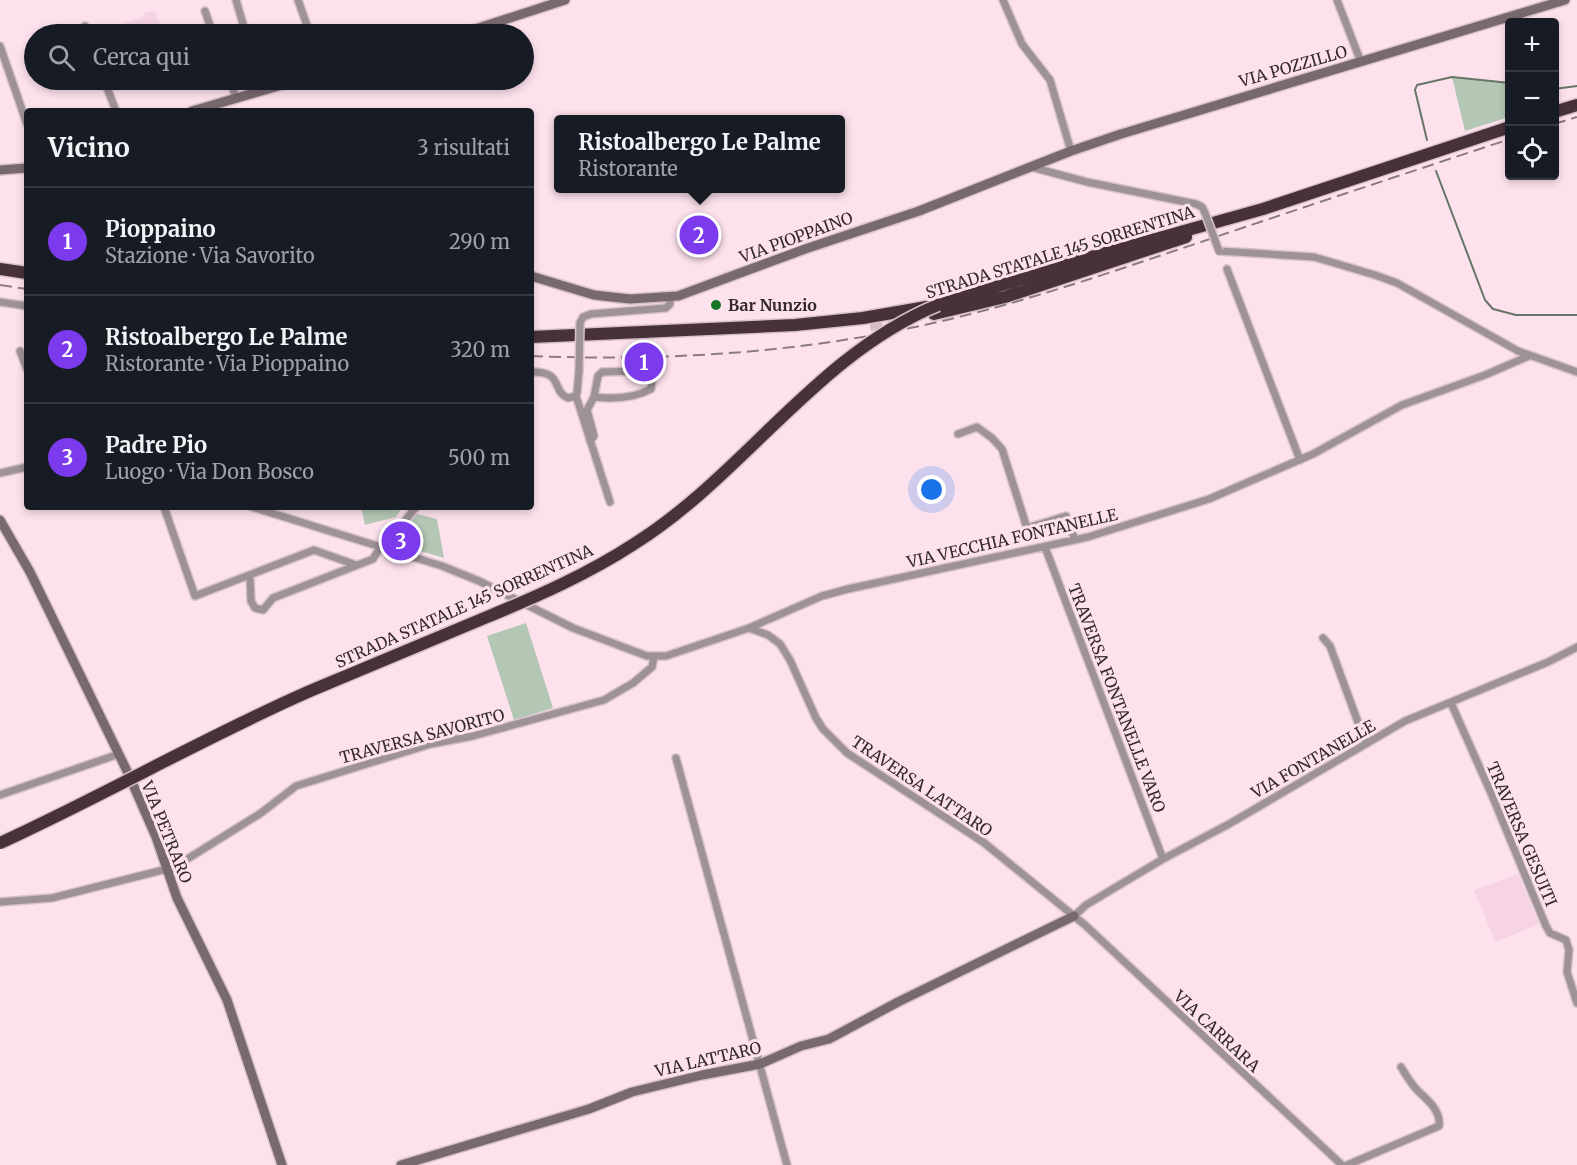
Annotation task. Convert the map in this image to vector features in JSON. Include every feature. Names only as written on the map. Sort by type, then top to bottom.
[{"type":"highway","points":[[1559,110],[1577,105]]},
{"type":"highway","name":"STRADA STATALE 145 SORRENTINA","points":[[0,843],[271,709],[524,601],[603,564],[669,521],[694,501],[856,351],[900,322],[1015,279],[1234,217],[1505,128]]},
{"type":"highway","points":[[534,337],[830,322],[986,302],[1102,266],[1195,234],[1234,217]]},
{"type":"highway","points":[[0,269],[24,273]]},
{"type":"highway","points":[[656,331],[735,336],[870,325]]},
{"type":"street","points":[[236,0],[243,24]]},
{"type":"street","points":[[298,0],[306,24]]},
{"type":"street","points":[[491,24],[566,0]]},
{"type":"street","points":[[1003,0],[1022,44],[1050,80],[1071,150]]},
{"type":"street","points":[[1337,0],[1361,62]]},
{"type":"street","name":"VIA POZZILLO","points":[[1031,167],[1071,150],[1203,108],[1565,0]]},
{"type":"street","points":[[205,11],[210,24]]},
{"type":"street","points":[[0,46],[24,115]]},
{"type":"street","points":[[108,90],[115,108]]},
{"type":"street","points":[[233,90],[236,98]]},
{"type":"street","points":[[202,108],[263,90]]},
{"type":"street","points":[[1031,167],[1087,182],[1196,204],[1202,207],[1205,213],[1219,251],[1314,257],[1375,275],[1397,283],[1529,356],[1577,372]]},
{"type":"street","name":"VIA PIOPPAINO","points":[[534,277],[594,296],[630,299],[670,297],[919,211],[1031,167]]},
{"type":"street","points":[[0,170],[24,168]]},
{"type":"street","points":[[1227,269],[1300,460]]},
{"type":"street","points":[[610,502],[576,396],[580,323],[583,317],[591,314],[666,308],[670,304],[670,297]]},
{"type":"street","points":[[0,302],[24,306]]},
{"type":"street","points":[[21,351],[24,360]]},
{"type":"street","name":"VIA VECCHIA FONTANELLE","points":[[749,628],[822,597],[848,589],[1075,540],[1209,499],[1300,460],[1402,405],[1485,375],[1529,356]]},
{"type":"street","points":[[590,441],[594,436],[587,410],[594,397],[597,376],[602,372],[639,371],[648,373],[652,380],[651,389],[644,393],[630,396],[594,397]]},
{"type":"street","points":[[534,372],[549,375],[557,382],[564,397],[576,396]]},
{"type":"street","points":[[958,434],[977,428],[1000,446],[1027,528],[1066,516],[1075,540]]},
{"type":"street","points":[[0,473],[24,468]]},
{"type":"street","points":[[165,510],[195,596],[314,550],[356,565]]},
{"type":"street","points":[[262,510],[442,566],[470,577],[573,628],[654,657],[666,656],[749,628]]},
{"type":"street","points":[[250,576],[252,604],[260,610],[266,608],[273,598],[373,559],[413,510]]},
{"type":"street","name":"VIA PETRARO","points":[[0,520],[30,572],[156,837],[177,898],[227,1000],[282,1165]]},
{"type":"street","name":"TRAVERSA FONTANELLE VARO","points":[[1045,547],[1163,859]]},
{"type":"street","name":"TRAVERSA LATTARO","points":[[749,628],[768,635],[780,644],[807,694],[816,718],[823,729],[847,753],[983,842],[1074,916]]},
{"type":"street","points":[[1323,638],[1330,646],[1366,744]]},
{"type":"street","name":"VIA FONTANELLE","points":[[1074,916],[1086,905],[1163,859],[1229,824],[1405,721],[1548,662],[1577,647]]},
{"type":"street","name":"TRAVERSA SAVORITO","points":[[0,902],[52,898],[167,870],[261,813],[296,786],[431,744],[473,736],[604,700],[652,667],[654,657]]},
{"type":"street","name":"TRAVERSA GESUITI","points":[[1450,703],[1491,793],[1546,926],[1550,933],[1566,940],[1569,950],[1567,972],[1577,1003]]},
{"type":"street","points":[[0,795],[118,754]]},
{"type":"street","points":[[676,758],[787,1165]]},
{"type":"street","name":"VIA LATTARO","points":[[401,1165],[589,1109],[632,1092],[760,1064],[801,1046],[829,1039],[898,1002],[1074,916]]},
{"type":"street","name":"VIA CARRARA","points":[[1074,916],[1342,1165]]},
{"type":"street","points":[[1347,1165],[1438,1126],[1439,1119],[1431,1102],[1418,1091],[1401,1067]]},
{"type":"shaded area","points":[[155,11],[160,24],[122,24],[145,16],[144,13]]},
{"type":"shaded area","points":[[1518,874],[1539,924],[1495,942],[1474,890]]},
{"type":"green space","points":[[1452,77],[1505,83],[1505,118],[1465,131]]},
{"type":"green space","points":[[362,510],[400,510],[396,517],[365,525]]},
{"type":"green space","points":[[417,514],[437,519],[444,558],[394,543]]},
{"type":"green space","points":[[526,623],[553,708],[514,720],[487,636]]},
{"type":"waterway","points":[[1427,140],[1415,90],[1417,85],[1452,77],[1505,82]]},
{"type":"waterway","points":[[1559,88],[1577,86]]},
{"type":"waterway","points":[[1436,171],[1485,300],[1493,309],[1516,315],[1577,315]]},
{"type":"tunnel","points":[[870,325],[907,319]]},
{"type":"railway","points":[[1559,122],[1577,117]]},
{"type":"railway","points":[[534,356],[674,356],[769,350],[863,337],[947,320],[1093,278],[1505,141]]},
{"type":"railway","points":[[0,285],[24,289]]},
{"type":"place","name":"Ristoalbergo Le Palme","points":[[699,235]]},
{"type":"place","name":"Bar Nunzio","points":[[716,305]]},
{"type":"place","name":"Pioppaino","points":[[644,362]]},
{"type":"place","name":"Padre Pio","points":[[401,541]]}]
